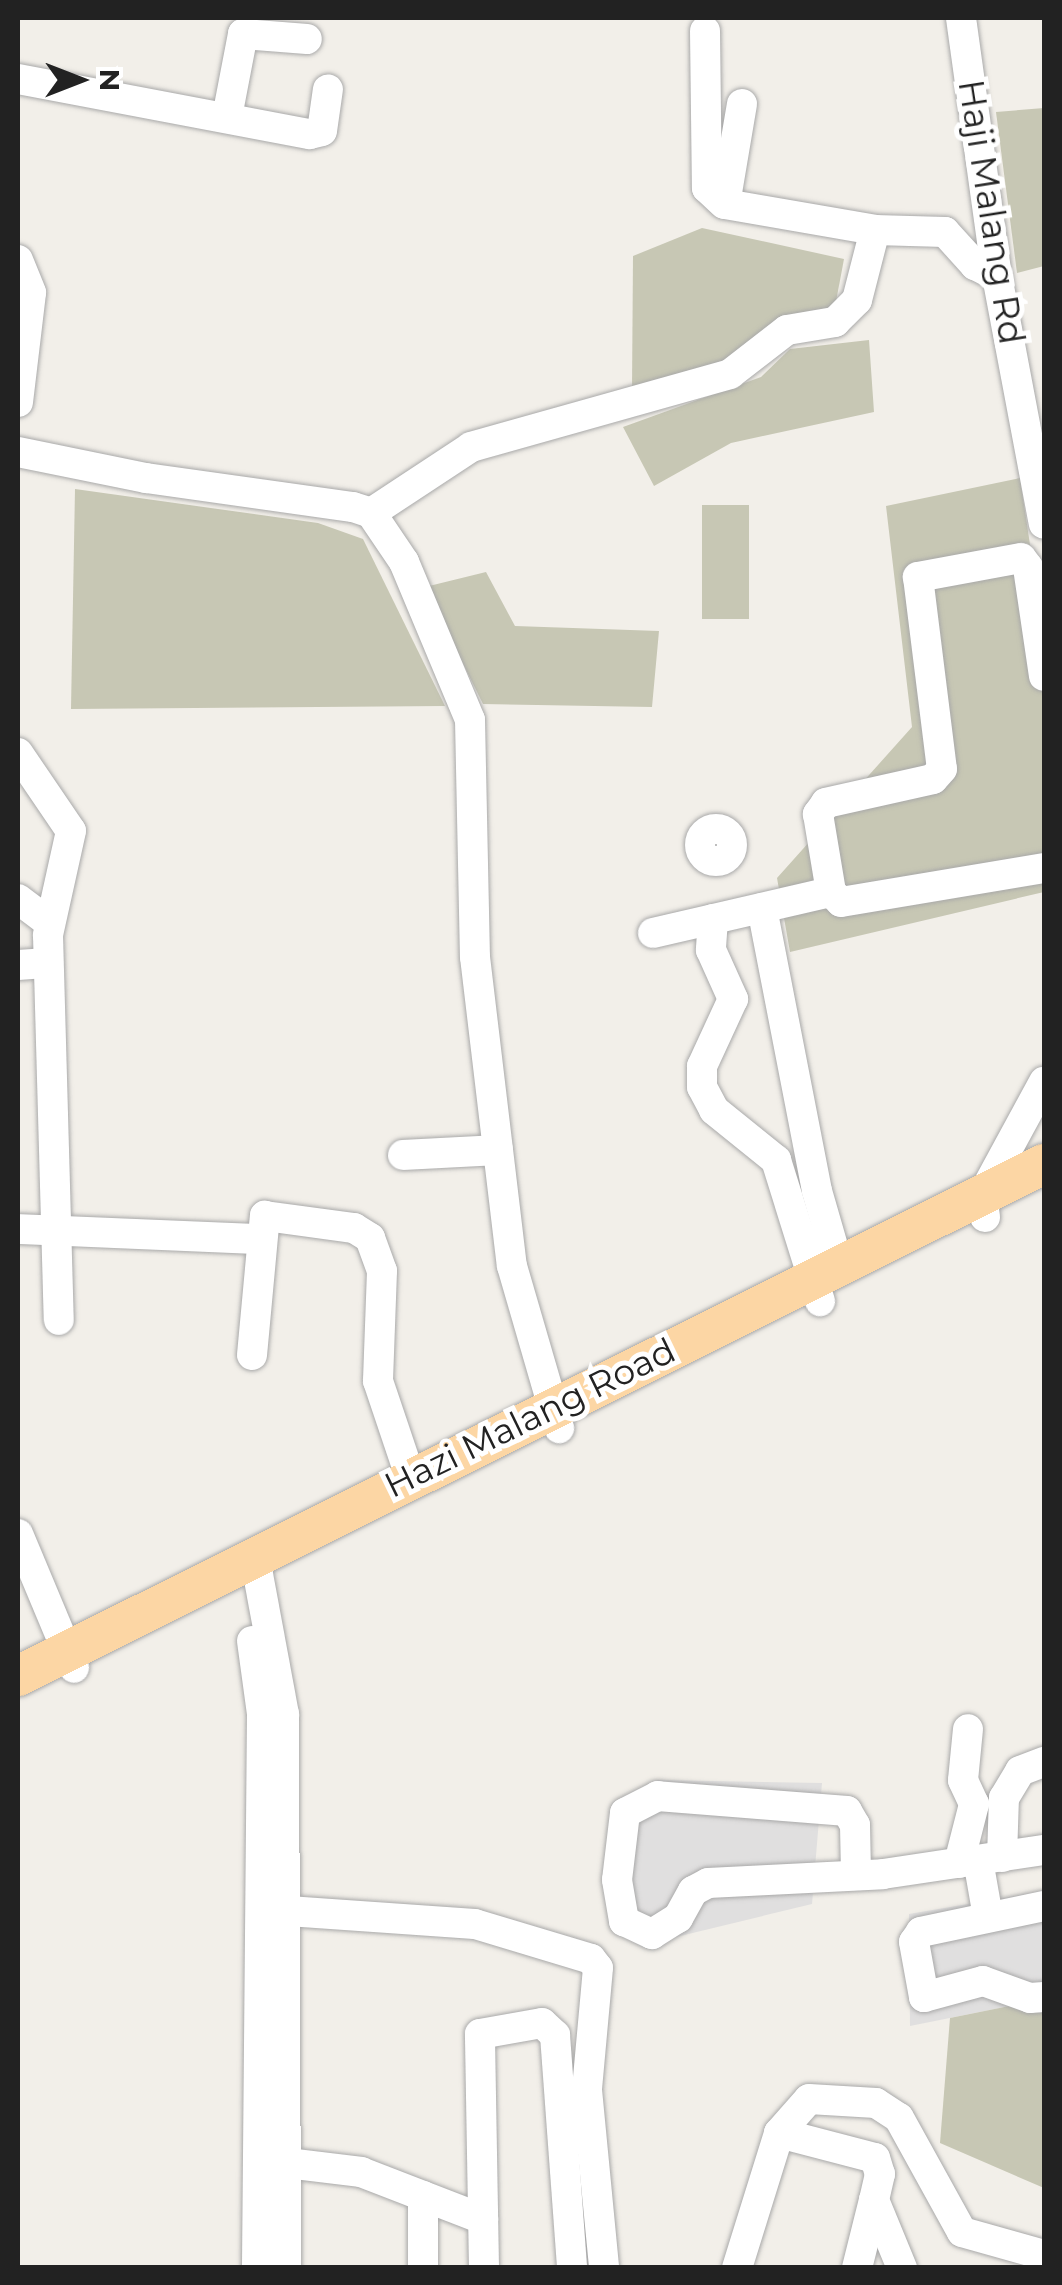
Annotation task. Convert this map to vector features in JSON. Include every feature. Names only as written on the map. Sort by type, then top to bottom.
[{"type":"main road","name":"Hazi Malang Road","points":[[18,1697],[71,1660],[824,1283],[1015,1192]]},
{"type":"main road","name":"Hazi Malang Road","points":[[250,1571],[410,1476],[555,1418]]},
{"type":"main road","name":"Hazi Malang Road","points":[[18,1676],[71,1660]]},
{"type":"street","name":"Haji Malang Rd","points":[[961,18],[996,276],[1044,524]]},
{"type":"street","points":[[705,32],[707,188],[725,204],[875,230],[945,232],[975,264],[996,276]]},
{"type":"street","points":[[227,117],[243,34],[307,38]]},
{"type":"street","points":[[18,80],[316,134],[324,126],[328,88]]},
{"type":"street","points":[[725,204],[742,104]]},
{"type":"street","points":[[18,452],[371,513],[471,447],[730,374],[787,330],[835,322],[857,300],[875,230]]},
{"type":"street","points":[[18,260],[31,293],[18,402]]},
{"type":"street","points":[[371,513],[404,562],[470,720],[469,865],[512,1266],[555,1418]]},
{"type":"street","points":[[831,892],[821,807],[933,779],[942,769],[918,577],[1021,558],[1028,567],[1044,676]]},
{"type":"street","points":[[18,753],[29,786],[71,831],[49,922],[33,964],[32,1060],[60,1229],[59,1320]]},
{"type":"street","points":[[720,860],[722,917],[710,950],[733,999],[702,1066],[702,1087],[714,1110],[776,1160],[824,1283]]},
{"type":"street","points":[[653,932],[831,892],[849,902],[1044,868]]},
{"type":"street","points":[[18,899],[49,922]]},
{"type":"street","points":[[762,908],[818,1191],[824,1283]]},
{"type":"street","points":[[1015,1192],[1044,1082]]},
{"type":"street","points":[[403,1155],[498,1150]]},
{"type":"street","points":[[252,1356],[260,1224],[272,1214],[354,1228],[380,1252],[378,1381],[410,1476]]},
{"type":"street","points":[[18,1230],[258,1239]]},
{"type":"street","points":[[21,1552],[71,1660]]},
{"type":"street","points":[[250,1571],[284,1714],[288,1911],[286,2268]]},
{"type":"street","points":[[250,1571],[262,1714],[256,2268]]},
{"type":"street","points":[[968,1729],[964,1780],[974,1804],[988,1917]]},
{"type":"street","points":[[980,1860],[1004,1798],[1020,1772],[1044,1762]]},
{"type":"street","points":[[856,1873],[855,1825],[847,1811],[658,1796],[625,1813],[616,1880],[624,1921],[652,1934],[678,1918],[692,1892],[708,1883],[856,1873],[1044,1850]]},
{"type":"street","points":[[1044,1906],[916,1935],[920,1995],[994,1981],[1030,1998],[1044,1997]]},
{"type":"street","points":[[288,1911],[475,1924],[591,1959],[598,1968],[588,2090],[604,2268]]},
{"type":"street","points":[[484,2268],[480,2034],[548,2024],[556,2035],[572,2268]]},
{"type":"street","points":[[737,2268],[779,2133],[809,2098],[876,2103],[899,2118],[962,2232],[1044,2255]]},
{"type":"street","points":[[779,2133],[874,2158],[880,2174],[857,2268]]},
{"type":"street","points":[[287,2164],[362,2172],[483,2219]]},
{"type":"street","points":[[423,2196],[423,2268]]},
{"type":"street","points":[[874,2200],[902,2268]]},
{"type":"shaded area","points":[[1044,108],[1044,266],[1017,273],[996,112]]},
{"type":"shaded area","points":[[702,228],[844,259],[834,312],[742,355],[632,389],[633,256]]},
{"type":"shaded area","points":[[869,340],[874,412],[731,443],[654,486],[623,427],[761,377],[790,349]]},
{"type":"shaded area","points":[[1020,478],[1044,638],[1044,892],[790,952],[777,878],[912,727],[886,506]]},
{"type":"shaded area","points":[[75,489],[318,523],[363,539],[445,706],[71,709]]},
{"type":"shaded area","points":[[702,505],[749,505],[749,619],[702,619]]},
{"type":"shaded area","points":[[486,572],[515,626],[659,631],[652,707],[483,704],[425,587]]},
{"type":"shaded area","points":[[658,1780],[822,1783],[812,1904],[647,1944],[619,1921],[621,1805]]},
{"type":"shaded area","points":[[1044,1891],[1044,1999],[910,2026],[909,1914]]},
{"type":"shaded area","points":[[1044,1999],[1044,2188],[940,2143],[950,2018]]}]
